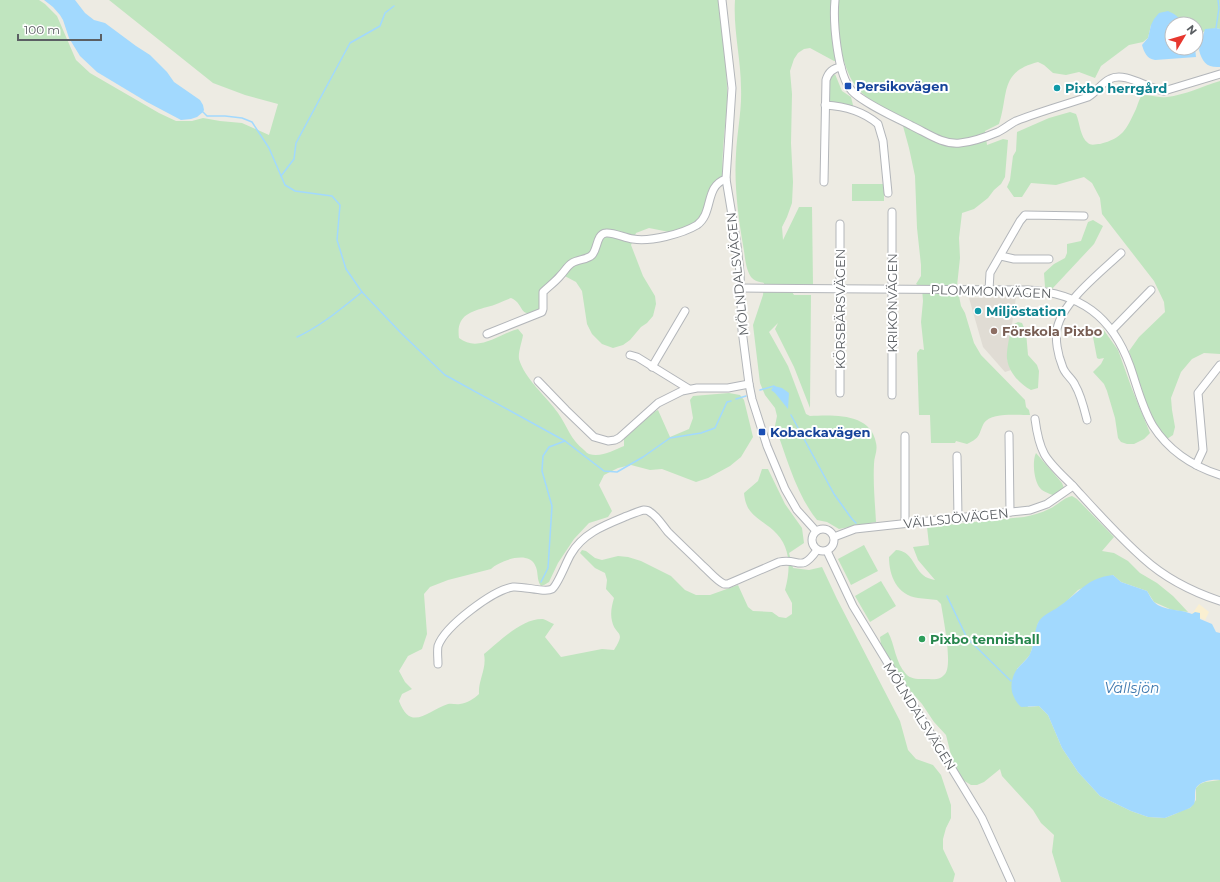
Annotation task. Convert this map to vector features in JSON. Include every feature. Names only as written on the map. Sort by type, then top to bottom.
[{"type":"street","name":"MÖLNDALSVÄGEN","points":[[722,0],[732,88],[726,178],[737,245],[742,330],[749,384],[770,455],[785,489],[797,510],[816,531]]},
{"type":"street","points":[[835,0],[834,12],[841,67],[848,86],[852,92],[874,106],[950,144],[974,140],[998,132],[1015,122],[1088,97],[1096,92],[1106,81],[1112,78],[1127,78],[1155,90],[1164,91],[1220,74]]},
{"type":"street","points":[[824,182],[825,88],[827,76],[833,69],[841,67]]},
{"type":"street","points":[[826,105],[849,109],[866,116],[878,124],[883,141],[888,193]]},
{"type":"street","points":[[487,334],[542,312],[543,292],[560,276],[568,265],[591,255],[595,250],[600,236],[603,234],[610,233],[635,239],[652,238],[678,233],[696,225],[706,216],[714,187],[726,178]]},
{"type":"street","name":"KRIKONVÄGEN","points":[[892,212],[892,395]]},
{"type":"street","points":[[990,290],[990,273],[1025,215],[1084,216]]},
{"type":"street","name":"KÖRSBÄRSVÄGEN","points":[[840,224],[840,393]]},
{"type":"street","points":[[1087,420],[1075,384],[1064,372],[1061,365],[1057,342],[1057,330],[1062,315],[1073,299],[1121,253]]},
{"type":"street","points":[[1000,256],[1014,259],[1049,259]]},
{"type":"street","name":"PLOMMONVÄGEN","points":[[740,288],[1046,291],[1073,299],[1085,305],[1097,314],[1112,330],[1130,365],[1144,407],[1152,425],[1163,439],[1182,458],[1210,472],[1220,475]]},
{"type":"street","points":[[1112,330],[1152,290]]},
{"type":"street","points":[[652,367],[685,311]]},
{"type":"street","points":[[630,355],[636,357],[689,389]]},
{"type":"street","points":[[1196,465],[1203,450],[1198,393],[1220,365]]},
{"type":"street","points":[[538,381],[591,434],[608,441],[615,440],[625,434],[658,403],[669,396],[689,389],[728,388],[749,384]]},
{"type":"street","points":[[1035,419],[1038,439],[1047,461],[1143,559],[1176,582],[1220,601]]},
{"type":"street","points":[[1009,435],[1010,512]]},
{"type":"street","points":[[904,523],[905,436]]},
{"type":"street","points":[[957,456],[958,518]]},
{"type":"street","name":"VÄLLSJÖVÄGEN","points":[[834,537],[855,529],[1030,510],[1047,504],[1073,486]]},
{"type":"street","points":[[438,664],[437,653],[440,642],[450,629],[468,612],[489,598],[512,587],[529,587],[547,591],[552,589],[557,583],[570,554],[584,538],[591,532],[644,510],[651,512],[668,532],[724,584],[728,584],[785,560],[803,564],[810,559],[817,550]]},
{"type":"street","points":[[822,529],[827,529],[834,537],[834,545],[827,551],[817,550],[812,541],[816,531],[822,529]]},
{"type":"street","name":"MÖLNDALSVÄGEN","points":[[827,551],[853,606],[982,818],[1011,882]]},
{"type":"shaded area","name":"Förskola Pixbo","points":[[1016,297],[1007,359],[1011,370],[1005,372],[983,347],[969,298]]},
{"type":"green space","points":[[0,0],[39,0],[45,4],[57,16],[76,60],[90,73],[159,113],[176,121],[192,121],[203,118],[242,123],[269,135],[278,104],[245,95],[213,83],[109,0],[718,0],[727,76],[723,177],[715,182],[709,189],[706,198],[707,209],[704,215],[690,227],[669,232],[649,228],[636,233],[631,245],[643,276],[655,296],[656,304],[653,316],[630,340],[623,345],[613,348],[602,344],[592,334],[587,324],[582,291],[576,282],[561,274],[544,294],[539,312],[524,312],[519,304],[511,298],[469,313],[465,316],[460,325],[459,338],[474,344],[481,343],[518,329],[523,335],[519,356],[522,366],[536,387],[558,413],[575,442],[589,454],[603,454],[624,446],[624,439],[658,410],[670,437],[689,429],[693,418],[690,400],[693,396],[729,393],[740,395],[744,400],[753,437],[741,457],[730,466],[708,478],[696,482],[662,469],[650,470],[631,465],[618,468],[604,475],[599,485],[612,511],[608,517],[589,523],[574,539],[558,563],[549,582],[544,585],[541,586],[539,583],[535,565],[531,561],[526,558],[513,558],[500,563],[491,569],[448,580],[430,587],[424,594],[427,634],[422,649],[408,656],[399,671],[405,682],[412,689],[402,694],[399,701],[404,711],[409,716],[415,718],[448,704],[468,702],[479,694],[485,659],[484,654],[519,626],[535,620],[543,619],[554,624],[545,637],[561,657],[602,649],[614,650],[618,644],[620,636],[613,626],[611,618],[614,598],[606,589],[607,580],[605,573],[595,568],[580,553],[582,550],[586,551],[595,558],[602,560],[618,556],[641,561],[671,576],[685,590],[696,595],[710,595],[738,585],[748,607],[753,611],[772,612],[779,617],[786,618],[792,614],[792,603],[785,590],[789,566],[786,550],[779,536],[750,511],[745,500],[744,493],[758,481],[762,469],[768,469],[785,504],[802,528],[804,543],[789,553],[793,568],[809,570],[822,567],[900,721],[908,750],[916,759],[933,765],[941,775],[951,805],[951,818],[943,839],[943,849],[955,874],[953,882],[0,882]]},
{"type":"green space","points":[[735,0],[1220,0],[1220,29],[1216,28],[1204,32],[1204,16],[1164,16],[1164,22],[1151,25],[1148,38],[1143,42],[1129,45],[1101,66],[1095,78],[1079,72],[1066,75],[1053,73],[1038,62],[1026,66],[1011,78],[1005,94],[999,124],[985,131],[987,145],[1003,139],[1008,140],[1005,177],[1001,184],[988,198],[974,209],[962,213],[959,238],[960,258],[957,286],[961,306],[965,313],[974,343],[981,355],[1025,400],[1026,407],[1029,410],[1030,415],[1005,415],[987,419],[979,435],[972,442],[967,444],[956,441],[955,443],[931,443],[930,415],[919,415],[917,353],[920,349],[924,350],[921,322],[923,301],[922,288],[916,284],[921,276],[921,265],[917,228],[915,176],[903,126],[903,117],[874,102],[859,90],[848,73],[844,61],[834,61],[810,48],[804,49],[798,53],[794,59],[790,71],[792,94],[792,203],[782,227],[783,240],[799,207],[812,207],[813,285],[787,284],[794,295],[811,295],[810,408],[794,367],[775,329],[778,323],[769,332],[788,366],[806,414],[810,416],[840,416],[850,418],[867,426],[873,433],[876,443],[874,461],[874,493],[876,522],[839,529],[827,522],[817,520],[803,499],[793,475],[775,426],[777,416],[775,408],[765,395],[760,383],[753,325],[763,295],[764,283],[752,278],[748,270],[736,188],[736,154],[740,113],[741,77]]},
{"type":"green space","points":[[835,74],[842,91],[851,97],[854,109],[829,102],[829,83]]},
{"type":"green space","points":[[1220,81],[1220,354],[1204,353],[1192,359],[1181,372],[1171,398],[1175,427],[1173,435],[1167,439],[1156,425],[1144,398],[1129,351],[1139,337],[1165,312],[1164,302],[1154,281],[1102,214],[1100,198],[1092,183],[1084,177],[1056,185],[1031,183],[1022,197],[1014,197],[1007,187],[1010,180],[1013,156],[1016,151],[1017,132],[1049,118],[1070,112],[1076,114],[1083,137],[1088,143],[1094,145],[1108,142],[1119,136],[1126,128],[1142,95],[1161,97],[1174,96]]},
{"type":"green space","points":[[852,184],[884,184],[884,201],[852,201]]},
{"type":"green space","points":[[1093,220],[1103,226],[1094,244],[1052,289],[1045,287],[1044,273],[1054,264],[1065,258],[1067,253],[1067,244],[1081,241],[1088,222]]},
{"type":"green space","points":[[1018,322],[1022,323],[1026,332],[1028,355],[1037,365],[1039,371],[1038,388],[1031,390],[1016,378],[1010,369],[1007,359],[1012,325]]},
{"type":"green space","points":[[1103,329],[1118,350],[1150,433],[1144,439],[1134,444],[1121,442],[1118,438],[1115,418],[1107,391],[1104,384],[1093,372],[1101,364],[1104,358],[1097,358],[1093,337]]},
{"type":"green space","points":[[1036,453],[1062,483],[1064,488],[1055,496],[1043,491],[1038,485],[1034,466]]},
{"type":"green space","points":[[1072,496],[1077,499],[1114,537],[1102,551],[1114,553],[1128,561],[1140,573],[1157,583],[1173,596],[1188,612],[1172,610],[1154,602],[1147,591],[1121,582],[1113,575],[1078,590],[1066,602],[1038,623],[1030,655],[1017,669],[1028,707],[1039,706],[1048,715],[1062,748],[1078,772],[1100,796],[1131,811],[1148,817],[1165,818],[1190,808],[1196,800],[1196,788],[1200,784],[1220,780],[1220,882],[1061,882],[1052,852],[1054,835],[1041,823],[1033,810],[1002,776],[1000,769],[984,782],[977,785],[971,785],[963,780],[952,759],[946,735],[900,679],[882,653],[880,637],[888,632],[897,659],[902,669],[908,676],[916,679],[936,679],[943,676],[947,669],[947,640],[941,604],[937,600],[911,596],[900,589],[893,578],[889,564],[889,557],[896,550],[906,553],[924,576],[935,580],[918,560],[913,547],[929,545],[927,527],[1024,517],[1037,514]]},
{"type":"green space","points":[[864,545],[878,571],[851,585],[838,559]]},
{"type":"green space","points":[[881,581],[896,606],[870,622],[855,596]]},
{"type":"sand","points":[[1199,604],[1209,612],[1205,620],[1192,614]]},
{"type":"water","points":[[44,0],[75,0],[85,13],[94,20],[105,23],[150,55],[167,72],[174,82],[200,100],[203,105],[203,112],[197,117],[181,120],[147,102],[97,72],[80,56],[69,38],[60,15]]},
{"type":"water","points":[[1168,11],[1177,16],[1164,16],[1164,56],[1196,57],[1155,60],[1148,57],[1142,45],[1148,38],[1151,25],[1159,13]]},
{"type":"water","points":[[1205,29],[1220,29],[1220,67],[1208,65],[1202,58],[1201,56],[1204,56]]},
{"type":"water","points":[[774,386],[782,388],[789,393],[788,409],[771,390]]},
{"type":"water","name":"Vällsjön","points":[[1113,575],[1121,582],[1147,591],[1154,602],[1162,607],[1192,614],[1195,612],[1200,613],[1200,619],[1212,624],[1216,632],[1220,633],[1220,780],[1210,780],[1200,784],[1196,788],[1195,802],[1190,808],[1165,818],[1148,817],[1131,811],[1100,796],[1078,772],[1062,748],[1048,715],[1039,706],[1021,707],[1012,693],[1014,674],[1030,654],[1037,624],[1041,618],[1068,600],[1090,582]]},
{"type":"waterway","points":[[1216,28],[1219,8],[1218,0]]},
{"type":"waterway","points":[[281,176],[294,159],[296,143],[350,43],[380,26],[385,13],[394,6]]},
{"type":"waterway","points":[[203,112],[207,116],[242,118],[252,122],[269,148],[285,185],[295,191],[332,196],[340,205],[337,240],[346,269],[362,292],[402,334],[445,375],[565,441],[604,471],[617,472],[643,457],[670,438],[701,433],[715,428],[727,402],[731,401]]},
{"type":"waterway","points":[[297,337],[323,322],[362,292]]},
{"type":"waterway","points":[[760,390],[775,387]]},
{"type":"waterway","points":[[736,399],[746,396]]},
{"type":"waterway","points":[[791,415],[834,494],[856,523]]},
{"type":"waterway","points":[[541,582],[548,568],[552,506],[542,471],[543,456],[549,447],[565,441]]},
{"type":"waterway","points":[[947,596],[967,638],[1011,681]]},
{"type":"place","name":"Persikovägen","points":[[848,86]]},
{"type":"place","name":"Pixbo herrgård","points":[[1057,88]]},
{"type":"place","name":"Miljöstation","points":[[978,311]]},
{"type":"place","name":"Förskola Pixbo","points":[[994,331]]},
{"type":"place","name":"Kobackavägen","points":[[762,432]]},
{"type":"place","name":"Pixbo tennishall","points":[[922,639]]}]
